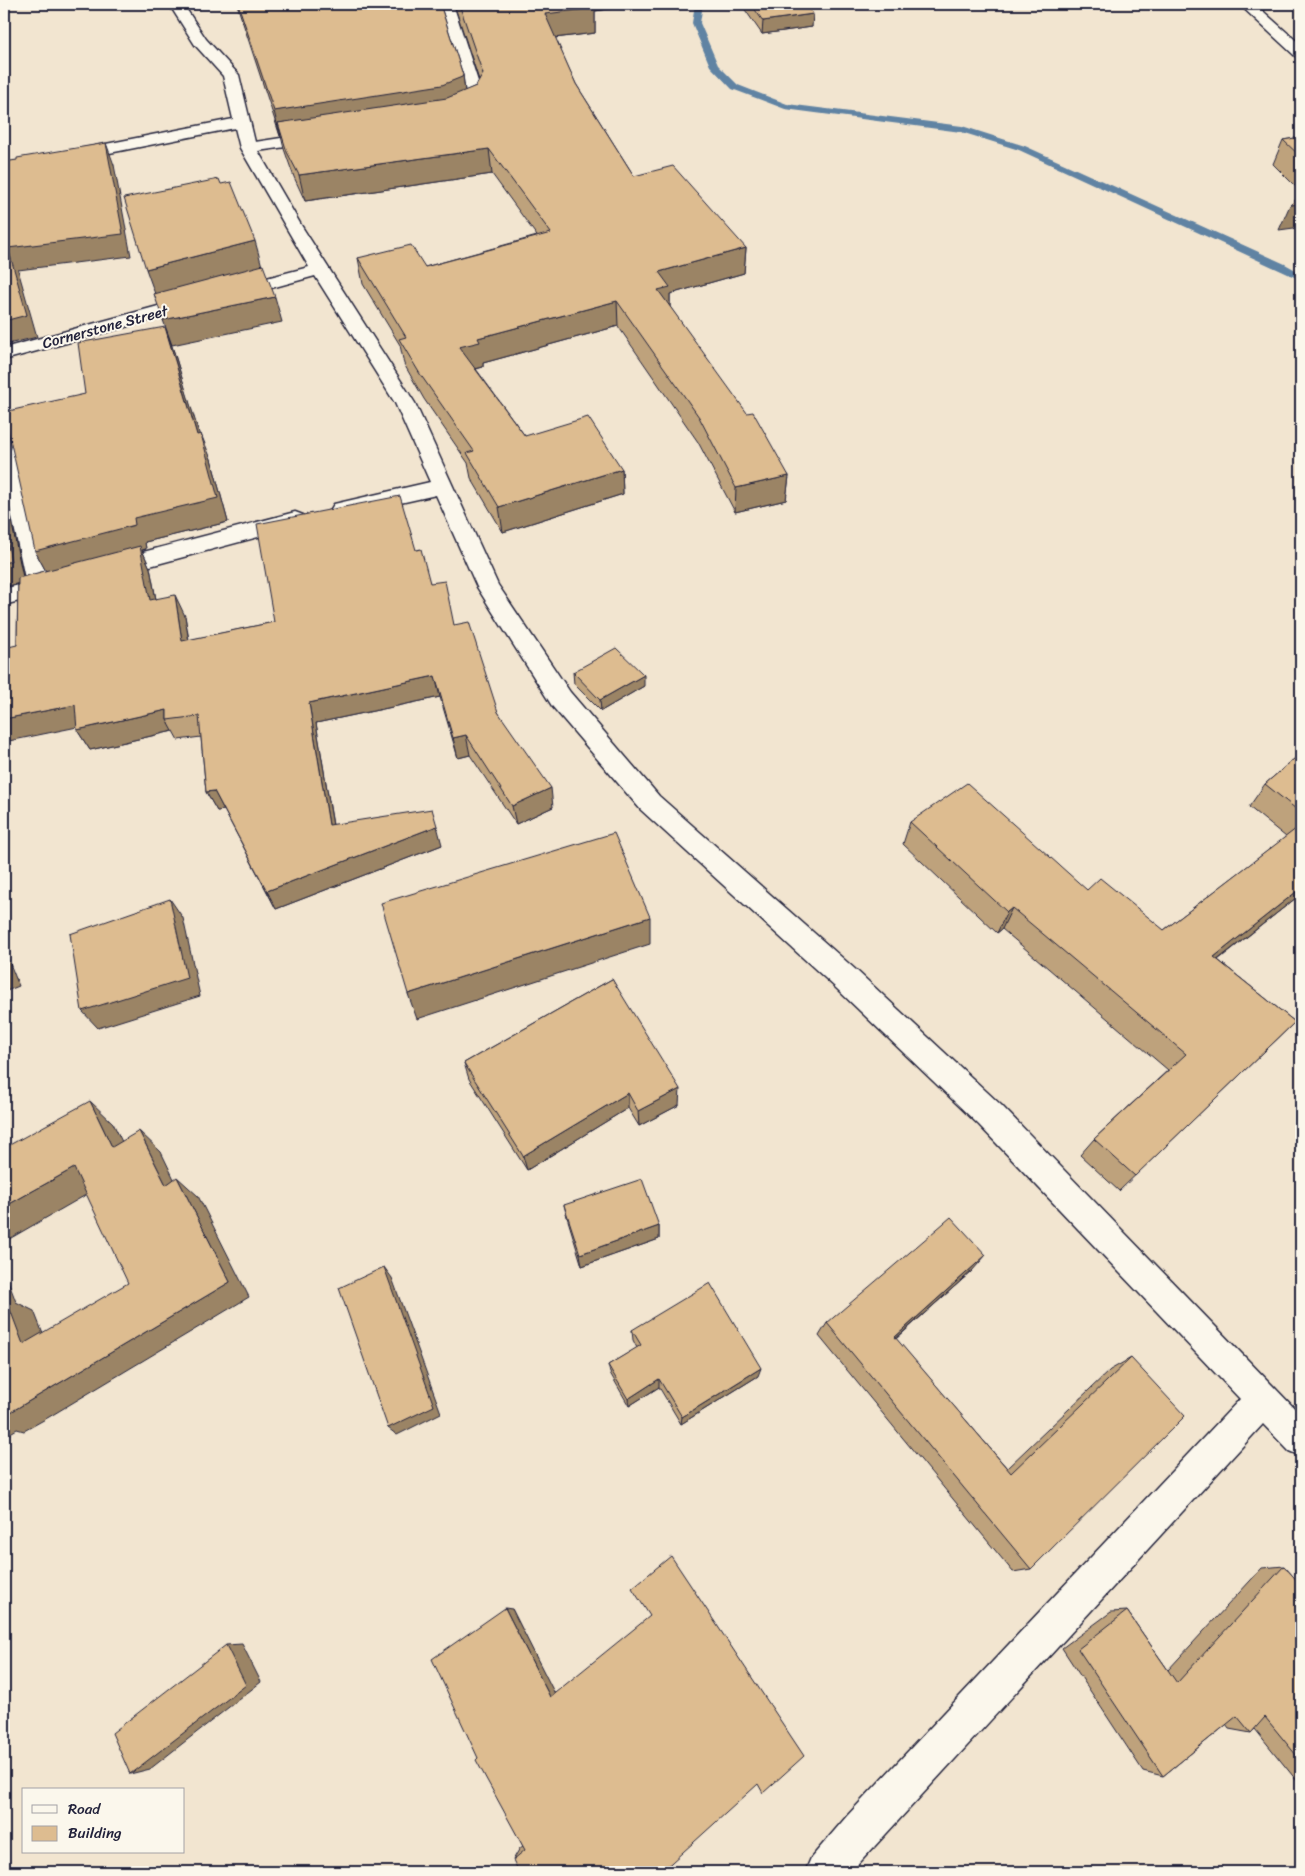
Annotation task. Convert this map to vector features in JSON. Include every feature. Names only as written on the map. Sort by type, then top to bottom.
[{"type":"street","points":[[176,4],[200,42],[231,75],[248,148],[292,225],[322,269],[405,403],[488,587],[561,699],[650,803],[846,979],[990,1115],[1301,1439]]},
{"type":"street","points":[[440,117],[472,106],[476,100],[445,4]]},
{"type":"street","points":[[1246,4],[1301,53]]},
{"type":"street","points":[[4,169],[242,122]]},
{"type":"street","points":[[248,148],[335,134]]},
{"type":"street","name":"Cornerstone Street","points":[[4,354],[322,269]]},
{"type":"street","points":[[4,432],[38,588]]},
{"type":"street","points":[[4,597],[317,515],[442,486]]},
{"type":"street","points":[[825,1872],[861,1830],[1104,1572],[1263,1399]]},
{"type":"building","points":[[238,4],[440,4],[463,75],[442,85],[274,111]]},
{"type":"building","points":[[459,4],[592,4],[595,8],[545,14],[576,84],[634,176],[673,166],[746,248],[659,272],[670,287],[658,290],[747,413],[753,412],[789,476],[736,488],[699,417],[617,301],[478,338],[480,342],[459,347],[525,436],[588,417],[622,469],[499,507],[467,453],[474,451],[420,374],[399,339],[406,337],[358,258],[411,245],[425,267],[551,233],[489,149],[299,175],[287,152],[278,123],[447,98],[476,86],[483,74]]},
{"type":"building","points":[[751,4],[807,4],[813,14],[763,21]]},
{"type":"building","points":[[1301,137],[1301,157],[1283,140]]},
{"type":"building","points":[[106,143],[123,234],[8,248],[27,315],[4,321],[4,162],[17,160],[17,158]]},
{"type":"building","points":[[219,179],[221,184],[231,182],[255,241],[146,269],[124,198]]},
{"type":"building","points":[[1301,195],[1301,204],[1290,205]]},
{"type":"building","points":[[263,265],[275,297],[163,320],[154,294]]},
{"type":"building","points":[[165,327],[197,435],[201,434],[218,498],[134,518],[135,525],[35,551],[4,412],[85,394],[78,343]]},
{"type":"building","points":[[400,496],[416,550],[421,549],[430,583],[445,581],[454,625],[469,622],[498,712],[551,788],[512,806],[466,735],[453,738],[435,676],[309,703],[329,825],[432,809],[437,826],[267,891],[214,791],[206,792],[199,716],[167,720],[167,710],[77,730],[75,705],[4,719],[4,648],[17,645],[18,578],[140,546],[150,600],[175,595],[182,641],[274,622],[257,524]]},
{"type":"building","points":[[4,524],[11,561],[4,563]]},
{"type":"building","points":[[616,648],[644,675],[600,700],[573,672]]},
{"type":"building","points":[[1301,753],[1301,813],[1265,784]]},
{"type":"building","points":[[967,783],[1087,890],[1100,878],[1164,930],[1301,825],[1301,888],[1214,957],[1295,1022],[1135,1176],[1094,1139],[1186,1054],[1012,908],[1007,912],[910,822]]},
{"type":"building","points":[[614,833],[650,917],[408,994],[381,903]]},
{"type":"building","points":[[170,899],[187,978],[82,1011],[70,934]]},
{"type":"building","points":[[612,979],[680,1089],[638,1111],[628,1093],[523,1156],[464,1063]]},
{"type":"building","points":[[90,1101],[112,1147],[139,1131],[166,1185],[177,1177],[230,1282],[4,1416],[4,1297],[23,1344],[128,1283],[74,1168],[4,1207],[4,1148]]},
{"type":"building","points":[[642,1179],[659,1226],[580,1254],[564,1205]]},
{"type":"building","points":[[951,1217],[986,1255],[895,1337],[1011,1473],[1131,1358],[1185,1416],[1031,1569],[827,1323]]},
{"type":"building","points":[[384,1267],[434,1406],[388,1428],[339,1288]]},
{"type":"building","points":[[710,1283],[761,1368],[682,1417],[659,1379],[628,1399],[608,1365],[641,1345],[632,1330]]},
{"type":"building","points":[[671,1556],[804,1756],[763,1793],[758,1784],[661,1872],[519,1872],[513,1860],[525,1850],[476,1760],[478,1758],[432,1659],[505,1608],[550,1697],[650,1616],[632,1588]]},
{"type":"building","points":[[1284,1566],[1301,1585],[1301,1761],[1265,1717],[1251,1733],[1237,1716],[1163,1776],[1078,1649],[1127,1611],[1177,1683]]},
{"type":"building","points":[[226,1645],[246,1685],[130,1774],[112,1733]]},
{"type":"waterway","points":[[699,4],[696,23],[714,66],[735,87],[785,106],[962,129],[1022,148],[1281,266],[1301,277]]}]
